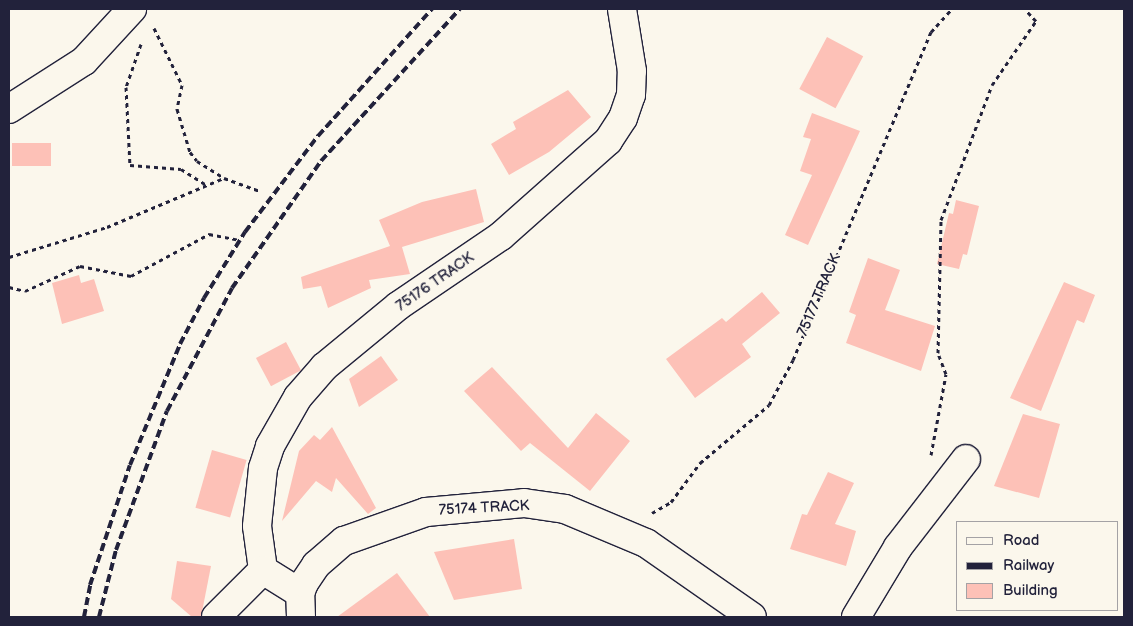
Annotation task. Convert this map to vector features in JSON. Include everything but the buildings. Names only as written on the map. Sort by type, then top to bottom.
[{"type":"street","name":"75176 TRACK","points":[[262,570],[257,526],[262,468],[270,446],[298,397],[324,367],[398,306],[501,236],[608,142],[623,118],[631,95],[632,71],[622,9]]},
{"type":"street","points":[[9,108],[84,61],[143,19]]},
{"type":"street","points":[[856,617],[898,547],[966,460]]},
{"type":"street","name":"75174 TRACK","points":[[301,605],[316,565],[344,541],[426,512],[524,503],[565,509],[622,531],[724,594],[752,617]]},
{"type":"street","points":[[216,617],[262,570],[301,605]]},
{"type":"path","name":"75177 TRACK","points":[[622,531],[671,502],[700,463],[769,406],[793,360],[931,32],[952,9]]},
{"type":"path","points":[[927,466],[946,374],[938,353],[941,220],[992,85],[1036,21],[1025,9]]},
{"type":"path","points":[[143,19],[182,85],[177,109],[190,152],[197,161],[224,178],[260,191]]},
{"type":"path","points":[[144,37],[126,87],[130,165],[181,169],[208,186]]},
{"type":"path","points":[[9,257],[107,227],[224,178]]},
{"type":"path","points":[[9,287],[25,291],[80,266],[131,276],[209,234],[240,240]]},
{"type":"railway","points":[[84,617],[90,585],[130,465],[180,344],[204,298],[245,232],[318,136],[432,9]]},
{"type":"railway","points":[[99,617],[116,550],[167,411],[232,288],[321,161],[460,9]]}]
